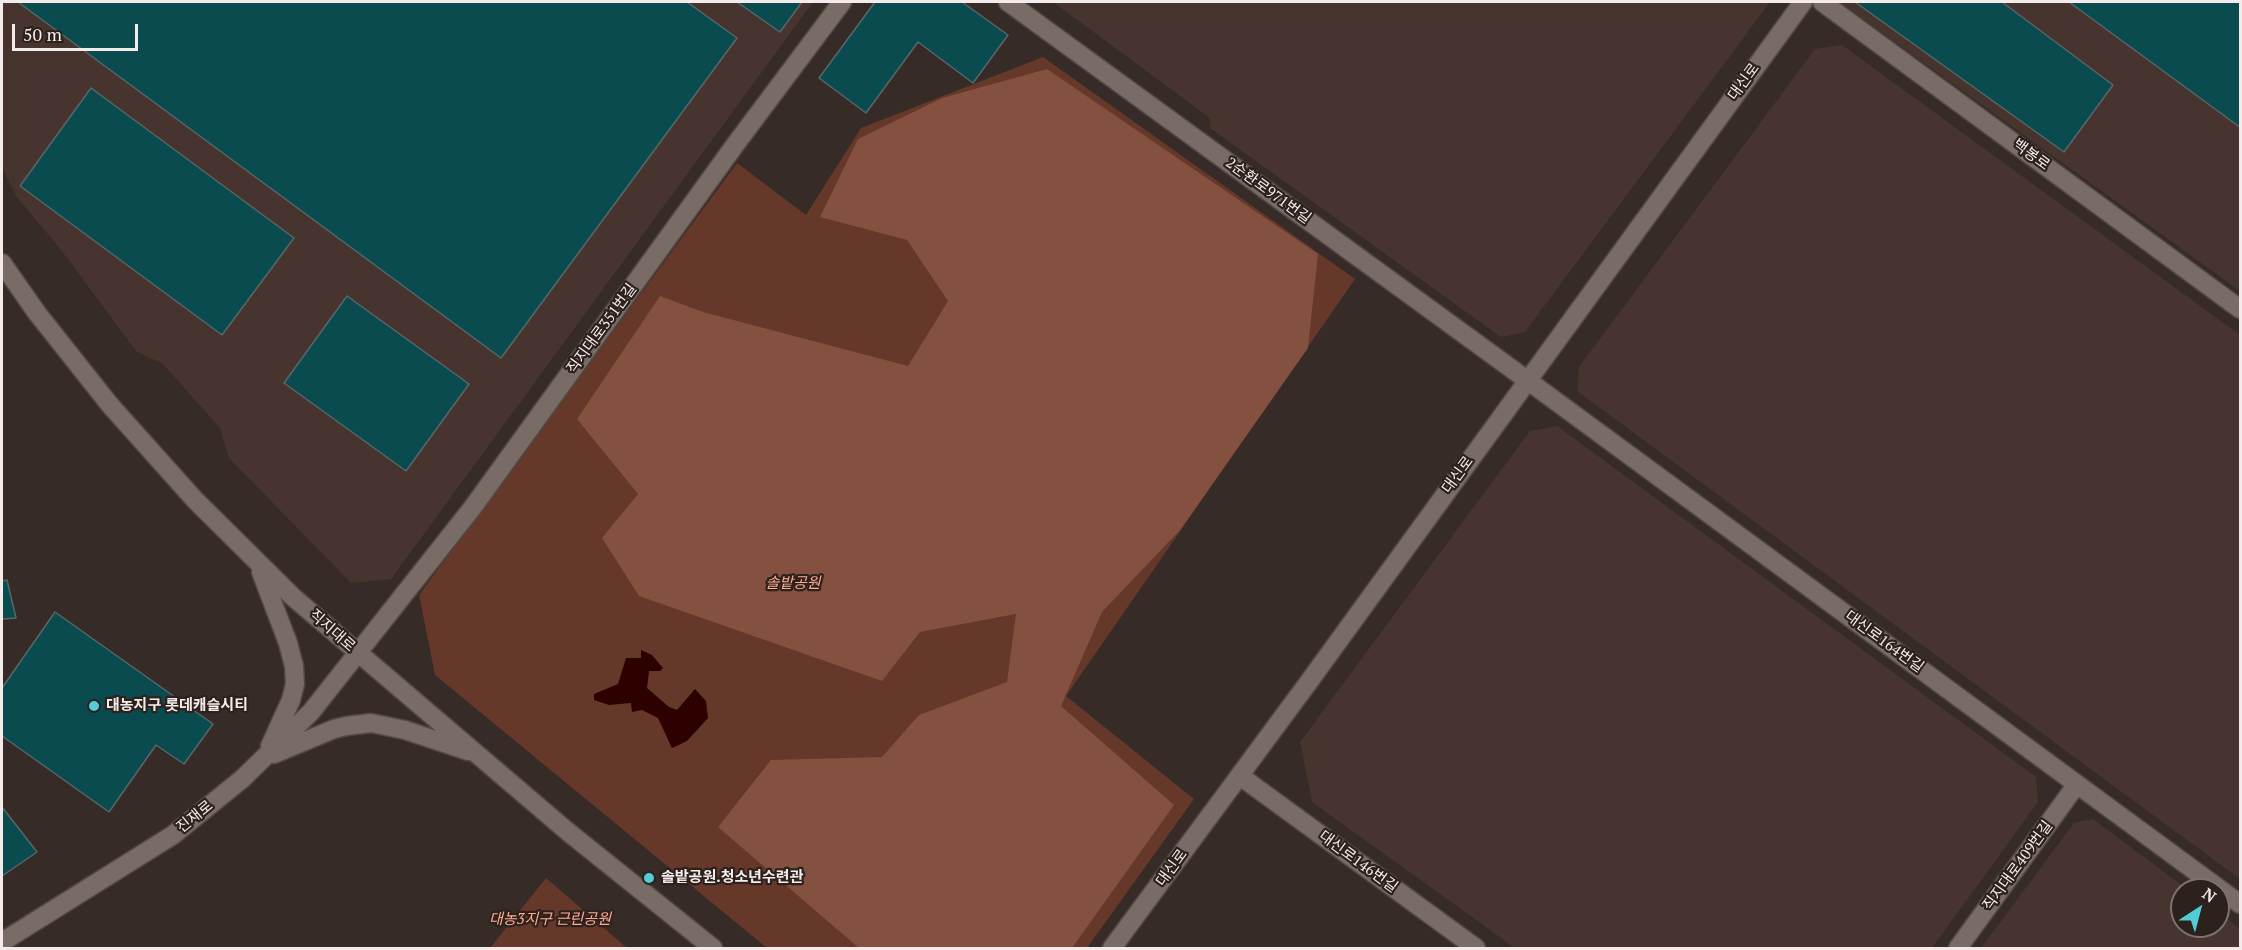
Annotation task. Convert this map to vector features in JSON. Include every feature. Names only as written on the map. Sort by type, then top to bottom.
[{"type":"street","name":"직지대로351번길","points":[[359,654],[473,507],[735,145],[842,2]]},
{"type":"street","name":"2순환로971번길","points":[[1008,2],[1527,380]]},
{"type":"street","name":"대신로","points":[[1112,948],[1240,776],[1803,2]]},
{"type":"street","name":"백봉로","points":[[1821,2],[2241,309]]},
{"type":"street","name":"직지대로","points":[[2,262],[37,313],[110,405],[195,500],[293,597],[567,831],[713,948]]},
{"type":"street","name":"대신로164번길","points":[[1527,380],[2241,904]]},
{"type":"street","points":[[252,557],[263,576],[294,666],[295,684],[291,700],[264,758]]},
{"type":"street","name":"진재로","points":[[2,942],[173,835],[242,779],[264,758],[311,712],[359,654]]},
{"type":"street","points":[[264,758],[334,729],[370,723],[405,730],[476,753]]},
{"type":"street","name":"대신로146번길","points":[[1240,776],[1476,948]]},
{"type":"street","name":"직지대로409번길","points":[[1958,948],[2077,784]]},
{"type":"shaded area","points":[[2,2],[813,2],[391,579],[351,583],[229,458],[220,428],[163,364],[136,351],[62,251],[16,196],[2,167]]},
{"type":"shaded area","points":[[1053,2],[1770,2],[1525,332],[1501,337],[1210,128],[1210,118]]},
{"type":"shaded area","points":[[2240,2],[2240,291],[1841,3]]},
{"type":"shaded area","points":[[1842,45],[2240,335],[2240,879],[1577,391],[1579,367],[1815,49]]},
{"type":"shaded area","points":[[1557,426],[2036,777],[2038,802],[1932,948],[1515,948],[1312,802],[1300,742],[1530,431]]},
{"type":"shaded area","points":[[641,650],[652,655],[663,668],[660,671],[649,671],[647,688],[669,707],[677,710],[695,689],[706,701],[708,718],[687,741],[672,748],[658,718],[642,710],[632,712],[631,703],[609,705],[594,700],[594,694],[618,684],[626,658],[641,658]]},
{"type":"shaded area","points":[[2093,819],[2172,878],[2170,878],[2170,938],[2230,938],[2230,921],[2240,929],[2240,948],[1981,948],[2074,823]]},
{"type":"green space","name":"솔밭공원","points":[[1043,57],[1355,279],[1066,696],[1194,799],[1087,948],[767,948],[435,675],[419,595],[737,163],[806,215],[861,128]]},
{"type":"green space","name":"솔밭공원","points":[[1047,69],[1318,254],[1308,348],[1180,530],[1102,612],[1061,706],[1174,805],[1072,948],[859,948],[718,827],[771,760],[882,757],[919,715],[1007,682],[1016,614],[920,632],[882,681],[639,596],[602,538],[638,494],[577,419],[660,296],[703,312],[908,366],[948,301],[907,240],[820,217],[858,139],[942,98]]},
{"type":"green space","name":"대농3지구 근린공원","points":[[546,878],[627,948],[490,948]]},
{"type":"building","points":[[18,2],[687,2],[737,38],[501,358]]},
{"type":"building","points":[[737,2],[802,2],[780,32]]},
{"type":"building","points":[[875,2],[962,2],[1008,35],[973,83],[918,42],[866,113],[819,78]]},
{"type":"building","points":[[1855,2],[2002,2],[2113,85],[2064,152]]},
{"type":"building","points":[[2069,2],[2241,2],[2241,128]]},
{"type":"building","points":[[91,88],[294,238],[222,335],[20,186]]},
{"type":"building","points":[[347,296],[469,384],[406,471],[284,383]]},
{"type":"building","points":[[7,580],[16,618],[2,619],[2,581]]},
{"type":"building","name":"대농지구 롯데캐슬시티","points":[[55,612],[213,724],[184,764],[156,745],[109,812],[2,736],[2,688]]},
{"type":"building","points":[[2,807],[37,852],[2,876]]},
{"type":"place","name":"대농지구 롯데캐슬시티","points":[[94,706]]},
{"type":"place","name":"솔밭공원.청소년수련관","points":[[649,878]]}]
